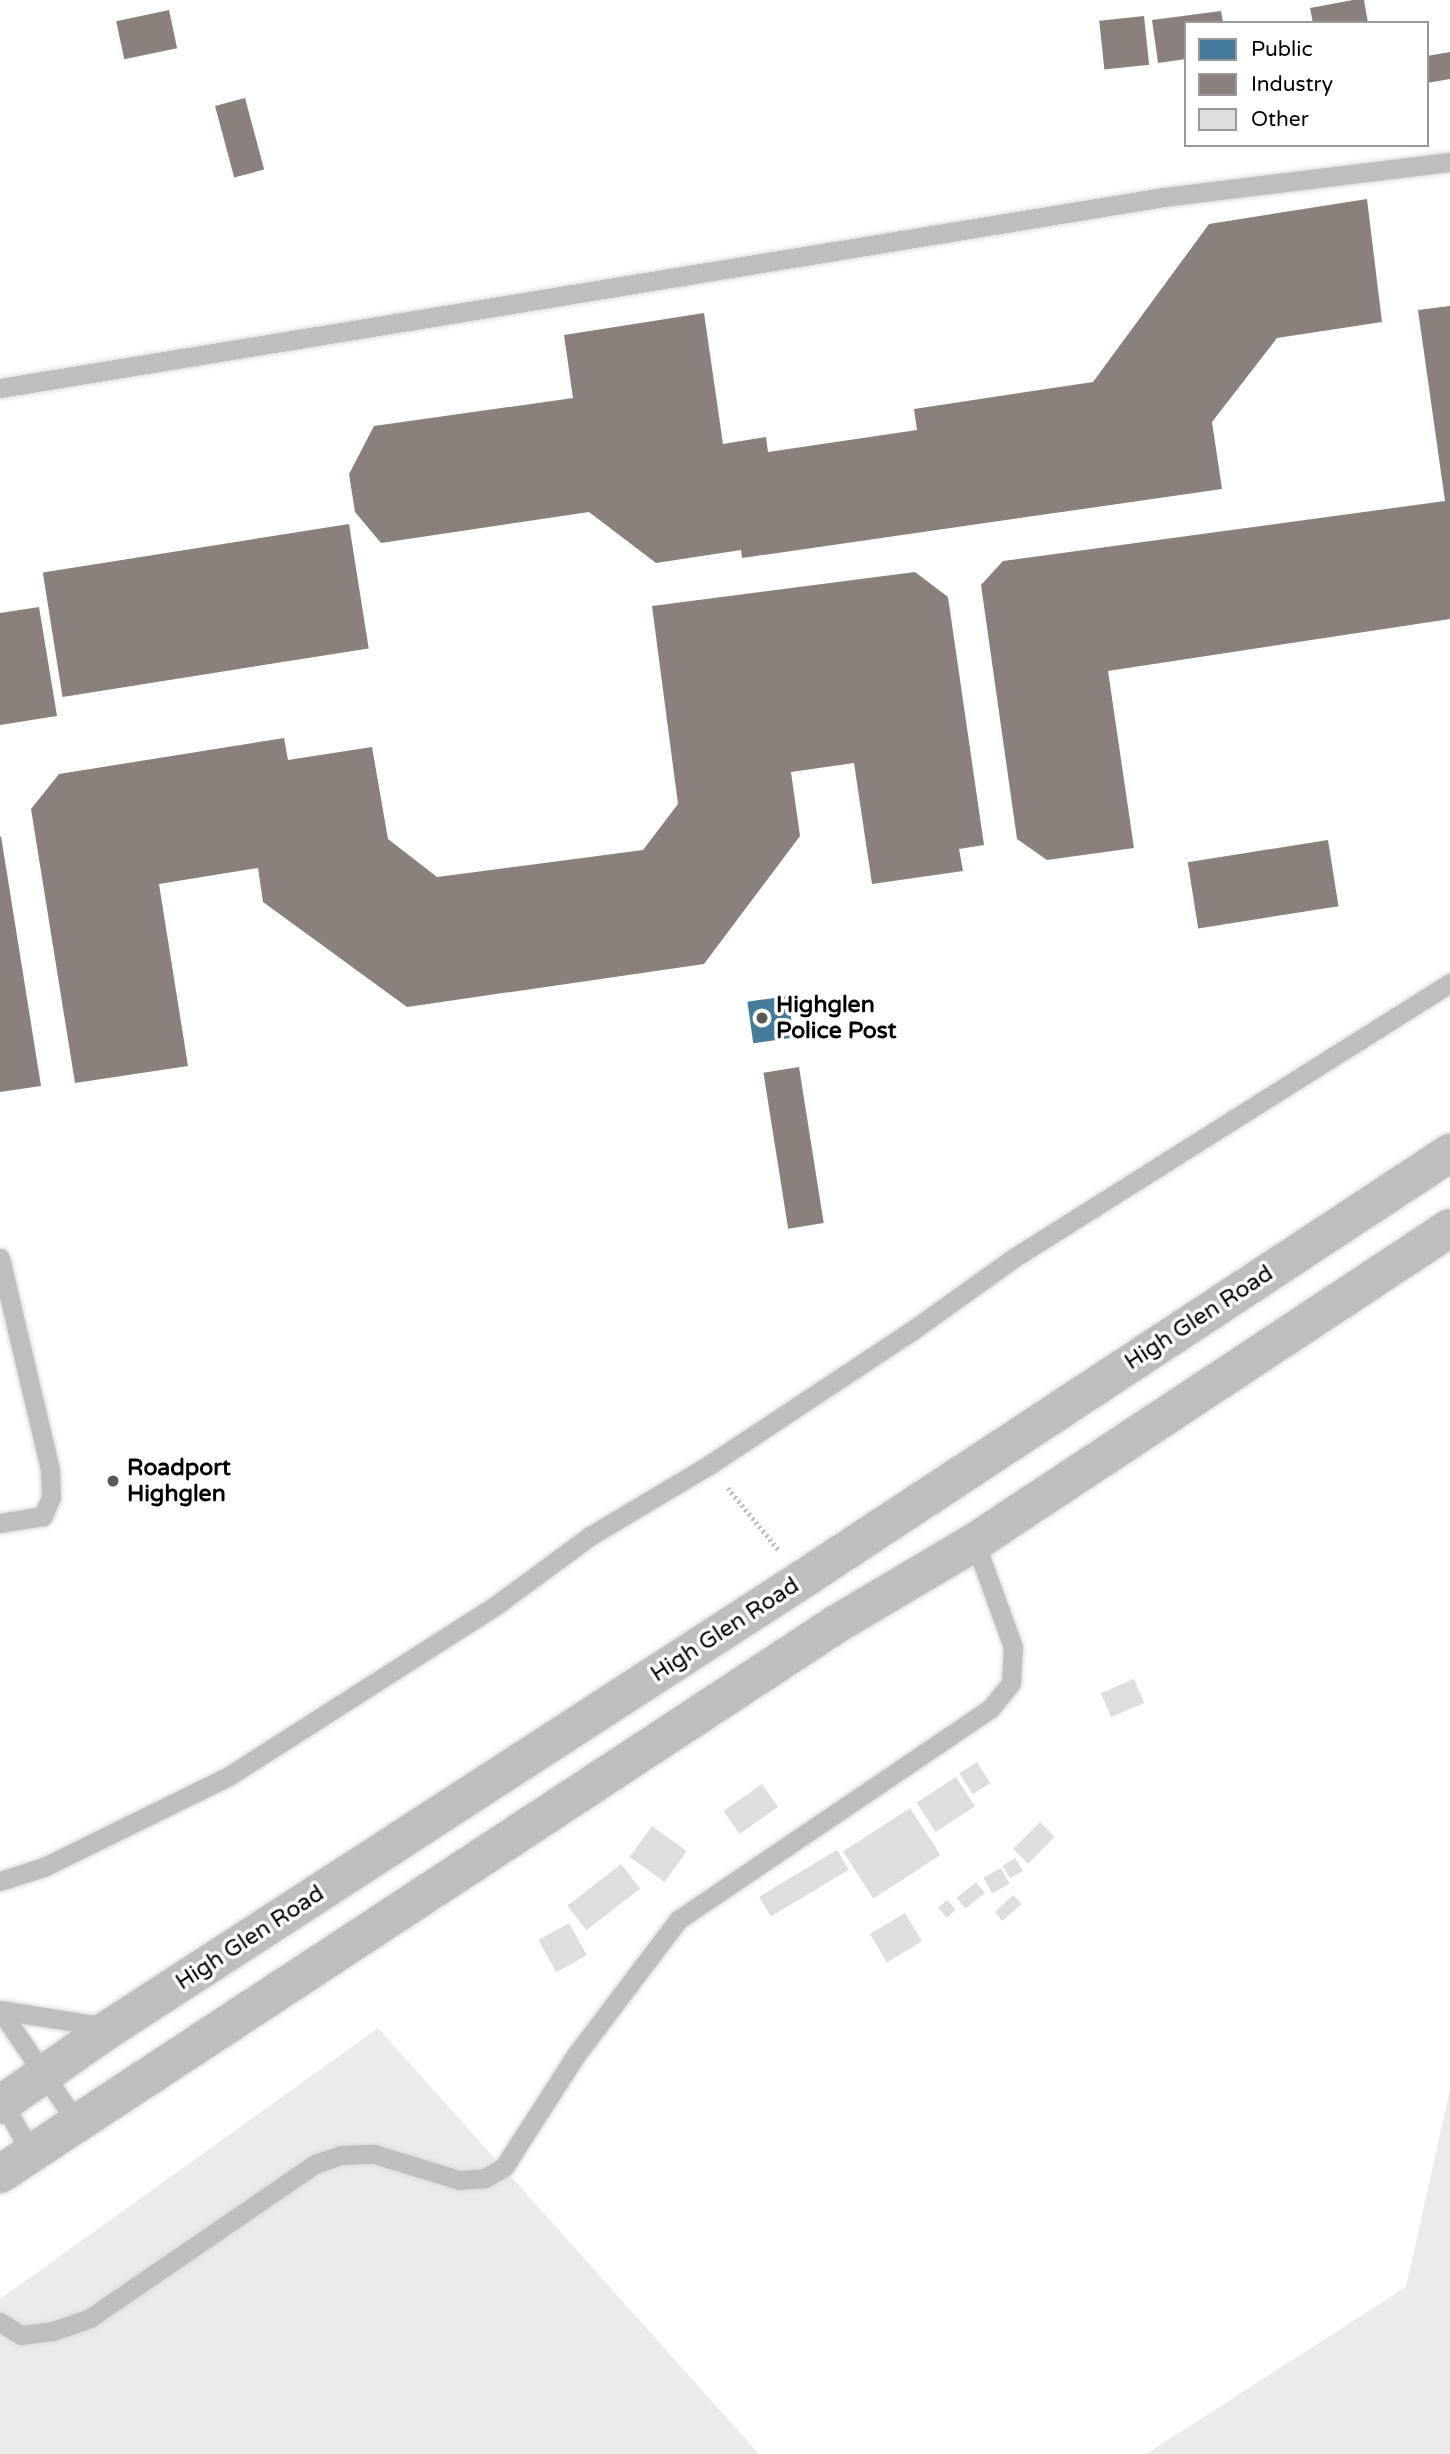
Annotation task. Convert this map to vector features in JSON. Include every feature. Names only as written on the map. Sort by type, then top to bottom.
[{"type":"main road","name":"High Glen Road","points":[[1,2102],[45,2076],[112,2027],[803,1579],[1450,1153]]},
{"type":"main road","points":[[0,2174],[835,1625],[975,1542],[1450,1228]]},
{"type":"lane","points":[[0,388],[1164,197],[1450,162]]},
{"type":"lane","points":[[0,1881],[44,1867],[229,1776],[499,1603],[590,1536],[709,1465],[913,1330],[1034,1245],[1450,983]]},
{"type":"lane","points":[[0,1258],[50,1471],[51,1497],[43,1516],[0,1523]]},
{"type":"lane","points":[[0,2322],[21,2335],[53,2331],[90,2318],[316,2164],[341,2155],[374,2154],[458,2180],[485,2178],[504,2167],[576,2055],[678,1920],[989,1709],[1012,1683],[1013,1647],[975,1542]]},
{"type":"lane","points":[[0,2010],[77,2123]]},
{"type":"lane","points":[[0,2010],[112,2027]]},
{"type":"lane","points":[[1,2102],[31,2153]]},
{"type":"path","points":[[709,1465],[803,1579]]},
{"type":"shaded area","points":[[378,2028],[759,2454],[0,2454],[0,2299]]},
{"type":"shaded area","points":[[1450,2089],[1450,2454],[1146,2454],[1406,2287]]},
{"type":"building: Public","points":[[788,996],[794,1038],[753,1043],[747,1002]]},
{"type":"building: Industry","points":[[1364,0],[1368,21],[1313,21],[1310,8]]},
{"type":"building: Industry","points":[[169,10],[177,48],[124,59],[116,21]]},
{"type":"building: Industry","points":[[1221,11],[1223,21],[1184,21],[1184,59],[1158,63],[1152,20]]},
{"type":"building: Industry","points":[[1144,16],[1149,65],[1104,69],[1099,21]]},
{"type":"building: Industry","points":[[1450,52],[1450,79],[1429,83],[1429,56]]},
{"type":"building: Industry","points":[[245,98],[264,169],[234,178],[215,106]]},
{"type":"building: Industry","points":[[1367,199],[1382,322],[1277,338],[1212,422],[1222,489],[742,558],[741,550],[656,563],[589,512],[381,543],[355,512],[349,474],[374,426],[573,398],[564,335],[704,313],[723,444],[766,437],[768,452],[917,430],[914,409],[1093,382],[1209,224]]},
{"type":"building: Industry","points":[[1450,306],[1450,619],[1108,671],[1134,848],[1047,860],[1017,839],[981,585],[1003,561],[1445,501],[1418,310]]},
{"type":"building: Industry","points":[[349,524],[369,648],[63,697],[43,572]]},
{"type":"building: Industry","points":[[915,572],[948,597],[984,845],[959,849],[963,871],[872,884],[854,763],[791,772],[800,836],[704,964],[407,1007],[263,902],[258,868],[159,884],[188,1066],[75,1083],[31,809],[59,774],[284,738],[288,760],[372,747],[388,839],[437,877],[643,850],[678,804],[652,606]]},
{"type":"building: Industry","points":[[39,607],[57,716],[0,725],[0,613]]},
{"type":"building: Industry","points":[[0,837],[41,1086],[0,1092]]},
{"type":"building: Industry","points":[[1328,840],[1338,906],[1198,928],[1188,862]]},
{"type":"building: Industry","points":[[799,1067],[824,1223],[788,1229],[763,1073]]},
{"type":"building: Other","points":[[1134,1679],[1144,1703],[1111,1717],[1101,1693]]},
{"type":"building: Other","points":[[977,1762],[990,1783],[972,1794],[959,1773]]},
{"type":"building: Other","points":[[956,1777],[975,1806],[936,1832],[917,1803]]},
{"type":"building: Other","points":[[762,1784],[778,1807],[740,1834],[723,1811]]},
{"type":"building: Other","points":[[910,1808],[940,1855],[873,1899],[843,1852]]},
{"type":"building: Other","points":[[1040,1822],[1055,1837],[1028,1864],[1013,1849]]},
{"type":"building: Other","points":[[652,1826],[687,1851],[664,1882],[630,1857]]},
{"type":"building: Other","points":[[837,1850],[849,1870],[771,1917],[759,1897]]},
{"type":"building: Other","points":[[1015,1858],[1023,1871],[1010,1879],[1002,1866]]},
{"type":"building: Other","points":[[621,1864],[640,1888],[587,1930],[567,1906]]},
{"type":"building: Other","points":[[1001,1868],[1010,1884],[992,1893],[984,1878]]},
{"type":"building: Other","points":[[976,1882],[985,1893],[965,1909],[957,1898]]},
{"type":"building: Other","points":[[1013,1895],[1022,1904],[1002,1921],[995,1912]]},
{"type":"building: Other","points":[[947,1900],[956,1910],[947,1918],[938,1908]]},
{"type":"building: Other","points":[[905,1913],[922,1941],[887,1962],[870,1934]]},
{"type":"building: Other","points":[[569,1923],[587,1955],[556,1972],[538,1940]]},
{"type":"place","name":"Highglen Police Post","points":[[762,1018]]},
{"type":"place","name":"Roadport Highglen","points":[[113,1481]]}]
